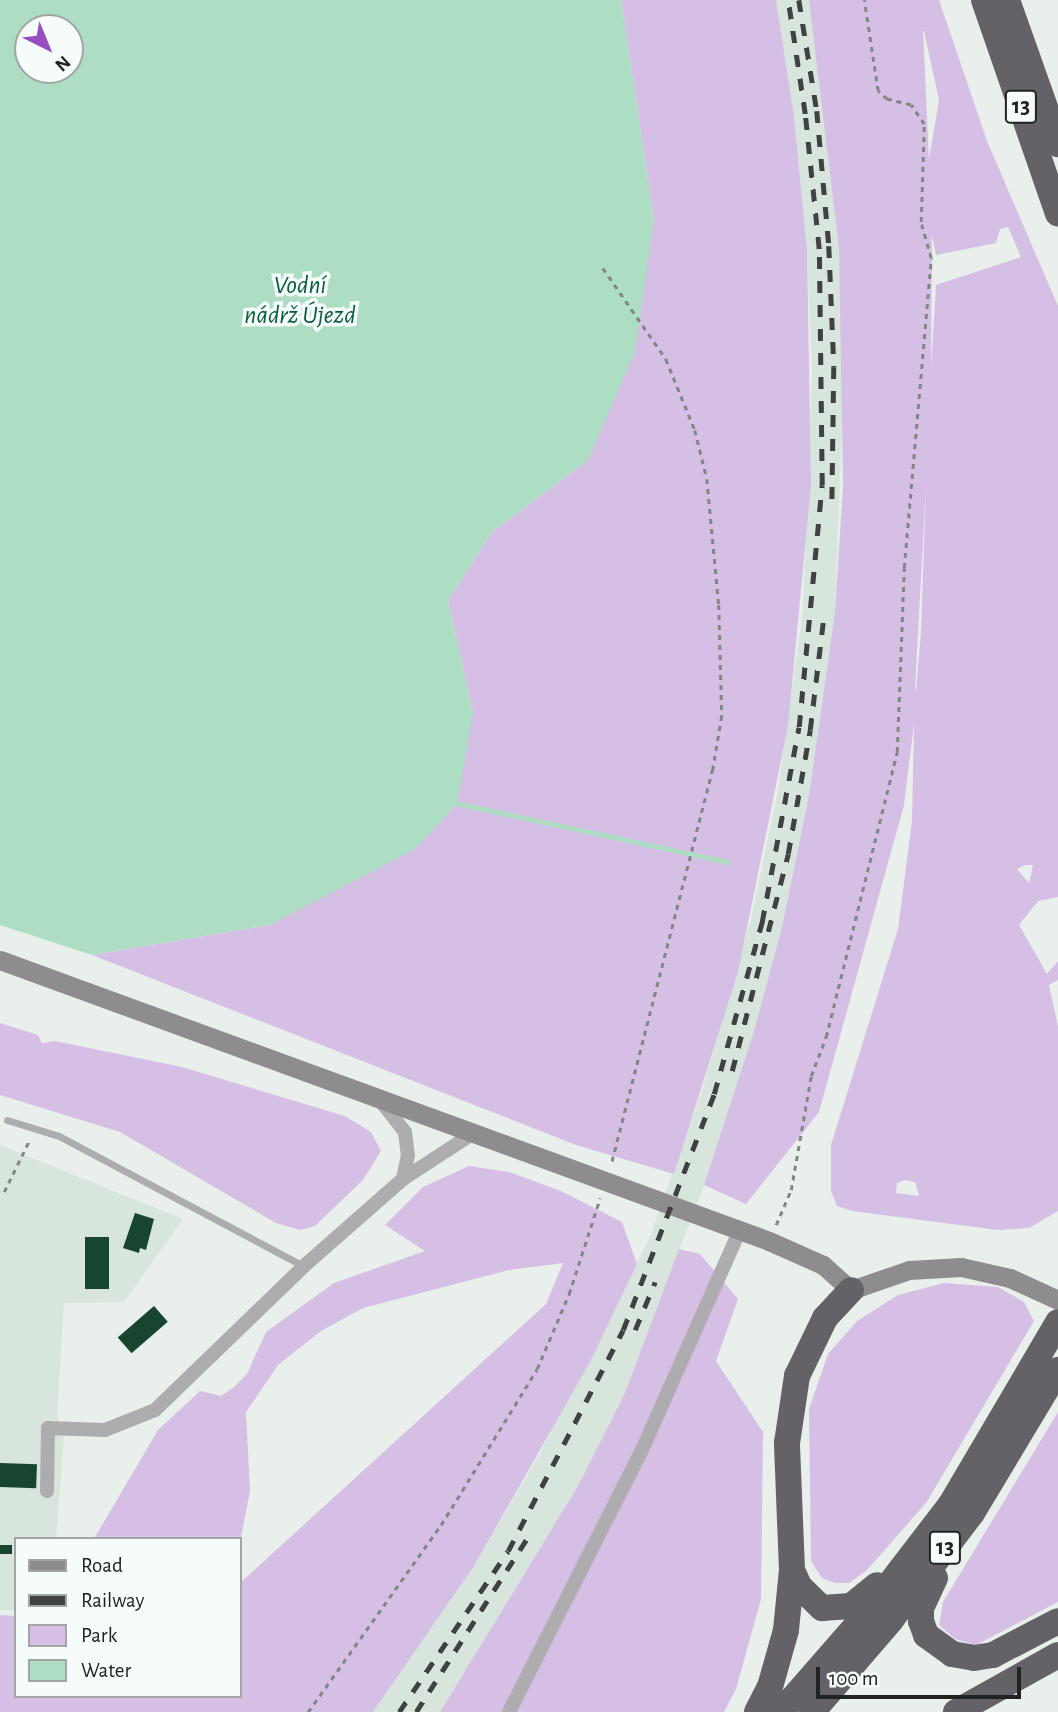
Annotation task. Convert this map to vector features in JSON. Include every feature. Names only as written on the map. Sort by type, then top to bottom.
[{"type":"highway","name":"13","points":[[984,0],[1058,214]]},
{"type":"highway","name":"13","points":[[1007,0],[1058,144]]},
{"type":"highway","points":[[757,1712],[771,1687],[786,1630],[792,1570],[787,1443],[797,1376],[825,1318],[851,1290]]},
{"type":"highway","name":"13","points":[[781,1712],[962,1509],[1058,1322]]},
{"type":"highway","name":"13","points":[[811,1712],[891,1620],[962,1509],[1058,1370]]},
{"type":"highway","points":[[792,1570],[799,1586],[822,1608],[851,1606],[872,1591],[962,1509]]},
{"type":"highway","points":[[962,1509],[923,1601],[921,1621],[926,1635],[953,1654],[974,1658],[993,1655],[1058,1621]]},
{"type":"highway","points":[[956,1712],[1058,1655]]},
{"type":"street","points":[[0,960],[374,1093],[769,1241],[823,1265],[851,1290],[909,1270],[961,1267],[1010,1278],[1058,1300]]},
{"type":"street","points":[[374,1093],[405,1132],[408,1155],[403,1179]]},
{"type":"street","points":[[47,1491],[48,1428],[105,1430],[155,1410],[304,1266],[403,1179],[475,1132]]},
{"type":"street","points":[[509,1712],[642,1450],[740,1230]]},
{"type":"lane","points":[[7,1120],[59,1136],[304,1266]]},
{"type":"path","points":[[769,1241],[790,1190],[811,1076],[826,1037],[897,751],[904,568],[931,258],[922,222],[924,124],[911,105],[887,99],[878,91],[864,0]]},
{"type":"path","points":[[308,1712],[441,1525],[537,1369],[569,1293],[606,1182],[713,769],[722,716],[719,605],[707,479],[695,430],[666,359],[603,268]]},
{"type":"path","points":[[4,1192],[36,1129]]},
{"type":"shaded area","points":[[776,0],[809,0],[839,248],[844,368],[835,612],[809,795],[782,927],[754,1031],[704,1185],[625,1393],[578,1486],[440,1712],[373,1712],[474,1566],[539,1455],[650,1237],[702,1091],[751,919],[778,790],[803,609],[812,369],[807,250],[794,116]]},
{"type":"shaded area","points":[[0,1145],[183,1219],[124,1302],[64,1303],[57,1415],[64,1436],[56,1537],[14,1537],[14,1611],[0,1610]]},
{"type":"green space","points":[[621,0],[776,0],[794,116],[807,250],[811,485],[788,726],[738,972],[674,1174],[576,1145],[92,955],[270,925],[473,713],[448,600],[492,532],[588,460],[654,220]]},
{"type":"green space","points":[[809,0],[939,0],[987,141],[1058,306],[1058,897],[1038,901],[1019,925],[1047,974],[1058,961],[1058,980],[1049,985],[1058,1027],[1058,1211],[1029,1228],[998,1230],[852,1211],[837,1206],[831,1191],[831,1145],[898,929],[912,821],[914,724],[904,805],[819,1112],[746,1204],[704,1185],[754,1031],[782,927],[809,795],[835,612],[843,486],[839,248]],"holes":[[[923,31],[939,100],[929,159]],[[1008,227],[1021,257],[936,285],[931,369],[932,235],[936,255],[996,243],[1000,229]],[[926,486],[921,632],[915,689]],[[1033,865],[1029,883],[1017,869]],[[905,1180],[915,1182],[919,1196],[896,1193],[897,1183]]]},
{"type":"green space","points":[[0,1023],[38,1035],[42,1043],[55,1041],[182,1067],[345,1116],[371,1132],[381,1151],[363,1180],[315,1226],[300,1230],[276,1223],[120,1132],[0,1095]]},
{"type":"green space","points":[[469,1166],[509,1172],[561,1191],[622,1222],[637,1264],[591,1360],[474,1566],[373,1712],[0,1712],[0,1615],[14,1616],[14,1698],[242,1698],[242,1581],[546,1304],[563,1263],[509,1270],[363,1308],[321,1331],[278,1365],[246,1412],[250,1491],[241,1537],[95,1537],[158,1430],[200,1391],[221,1396],[234,1387],[247,1374],[266,1332],[334,1283],[425,1251],[385,1225],[423,1187]]},
{"type":"green space","points":[[679,1249],[700,1254],[738,1299],[716,1361],[763,1432],[761,1599],[736,1689],[724,1712],[440,1712],[578,1486],[625,1393]]},
{"type":"green space","points":[[944,1283],[998,1287],[1024,1302],[1034,1321],[926,1503],[866,1571],[849,1583],[835,1583],[822,1578],[811,1561],[809,1409],[828,1354],[857,1321],[898,1295]]},
{"type":"green space","points":[[1058,1412],[1058,1602],[976,1645],[955,1639],[939,1625],[943,1602]]},
{"type":"water","name":"Vodní nádrž Újezd","points":[[0,0],[621,0],[654,220],[635,352],[588,460],[492,532],[448,600],[473,713],[457,804],[415,849],[270,925],[92,955],[0,925]]},
{"type":"building","points":[[135,1213],[154,1219],[146,1250],[140,1248],[139,1253],[123,1248]]},
{"type":"building","points":[[85,1237],[109,1237],[109,1289],[85,1289]]},
{"type":"building","points":[[154,1306],[168,1322],[132,1353],[118,1337]]},
{"type":"building","points":[[0,1463],[37,1464],[36,1488],[0,1487]]},
{"type":"building","points":[[0,1545],[12,1545],[12,1554],[0,1554]]},
{"type":"waterway","points":[[451,802],[728,862]]},
{"type":"railway","points":[[399,1712],[508,1551],[623,1330],[714,1094],[762,922],[799,727],[822,485],[819,249],[805,114],[788,0]]},
{"type":"railway","points":[[799,0],[817,111],[829,246],[834,367],[832,504]]},
{"type":"railway","points":[[732,1071],[788,854],[810,730],[823,623]]},
{"type":"railway","points":[[635,1330],[655,1282]]},
{"type":"railway","points":[[416,1712],[531,1532]]}]
